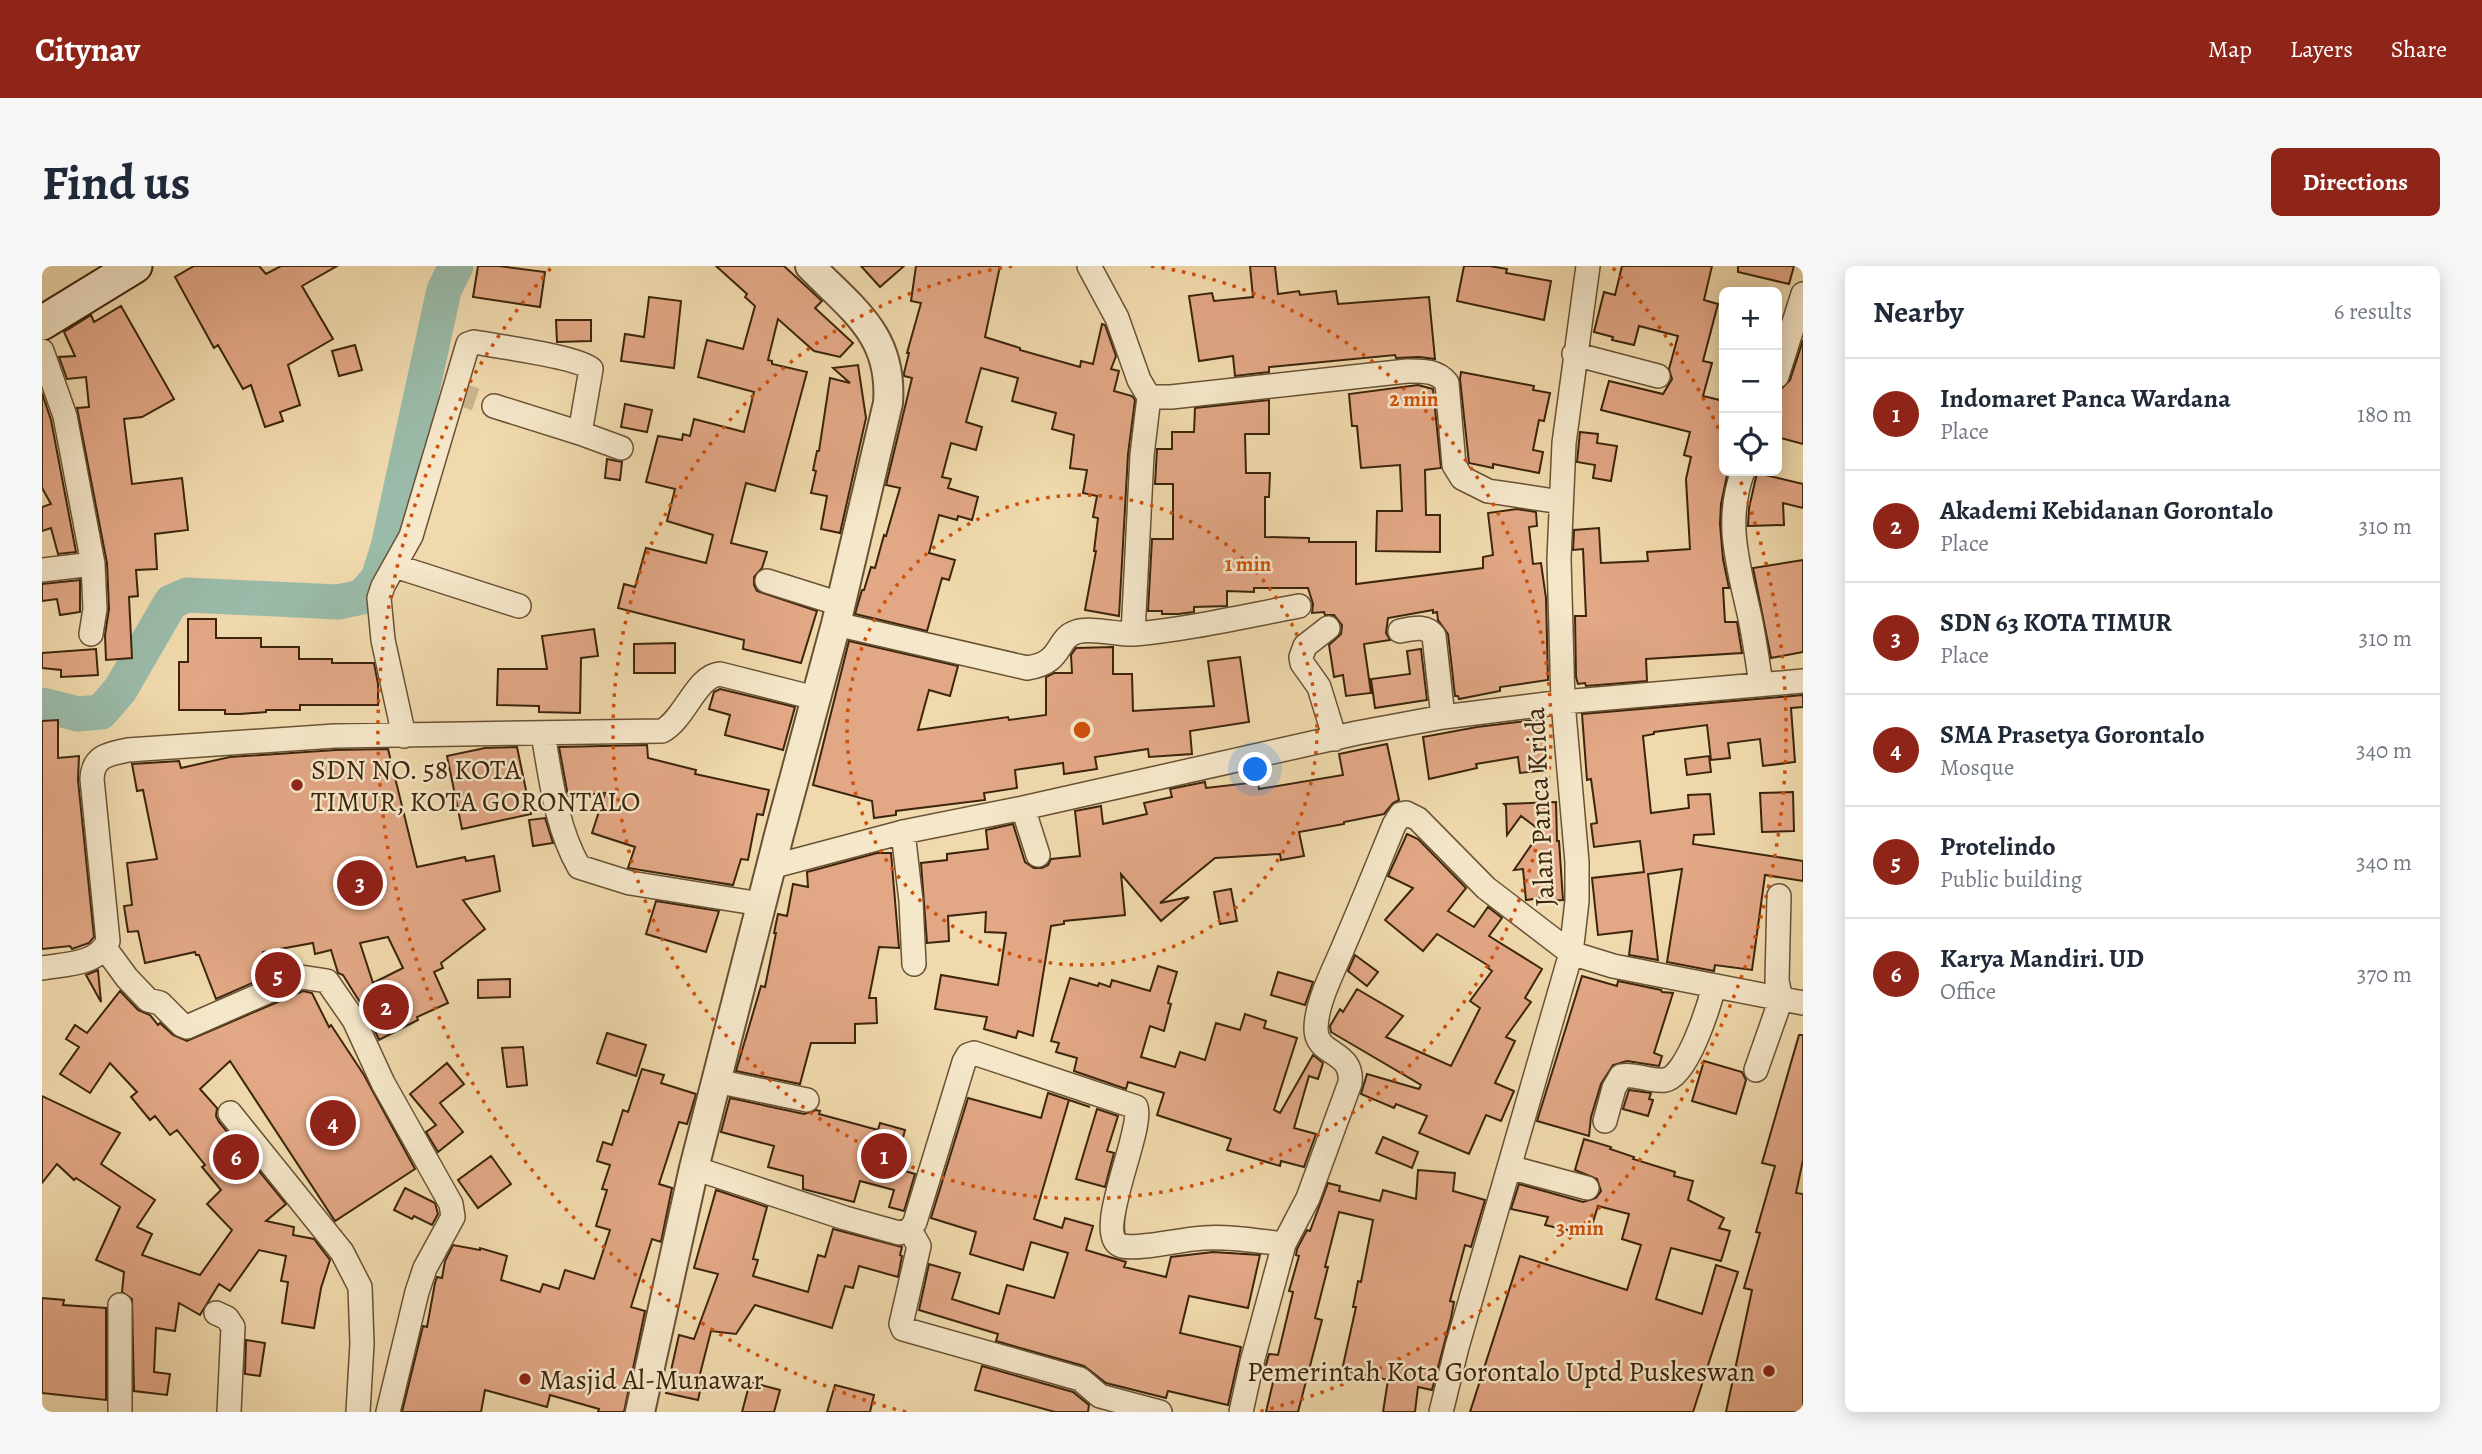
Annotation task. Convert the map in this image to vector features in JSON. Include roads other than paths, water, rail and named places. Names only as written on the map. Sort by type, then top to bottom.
[{"type":"main road","points":[[42,323],[122,270]]},
{"type":"street","points":[[640,1412],[694,1168],[838,614],[888,402],[890,379],[877,339],[810,266]]},
{"type":"street","points":[[1089,266],[1117,318],[1139,380],[1149,397],[1142,455],[1133,634]]},
{"type":"street","name":"Jalan Panca Krida","points":[[1441,1412],[1457,1347],[1571,953],[1577,901],[1577,862],[1563,702],[1559,559],[1563,443],[1588,266]]},
{"type":"street","points":[[1782,360],[1803,294]]},
{"type":"street","points":[[404,736],[383,640],[379,598],[411,536],[468,344],[474,342],[587,365],[592,372],[580,433]]},
{"type":"street","points":[[42,351],[65,416],[93,564],[95,609],[91,634]]},
{"type":"street","points":[[1574,354],[1658,376]]},
{"type":"street","points":[[1149,397],[1171,397],[1407,371],[1434,372],[1447,383],[1454,465],[1462,478],[1488,491],[1561,502]]},
{"type":"street","points":[[494,406],[621,448]]},
{"type":"street","points":[[1741,476],[1733,507],[1734,543],[1761,684]]},
{"type":"street","points":[[42,570],[93,564]]},
{"type":"street","points":[[396,566],[519,606]]},
{"type":"street","points":[[767,582],[838,614],[1027,668],[1044,665],[1054,658],[1074,632],[1133,634],[1203,625],[1299,606]]},
{"type":"street","points":[[1328,628],[1306,646],[1301,657],[1302,663],[1320,687],[1335,739]]},
{"type":"street","points":[[1400,631],[1423,628],[1431,631],[1434,636],[1443,718]]},
{"type":"street","points":[[42,968],[78,962],[99,954],[105,948],[109,933],[92,779],[96,761],[103,755],[128,750],[335,736],[662,732],[673,725],[703,683],[713,675],[728,675],[815,698]]},
{"type":"street","points":[[771,867],[902,832],[1023,808],[1357,733],[1563,702],[1803,681]]},
{"type":"street","points":[[543,734],[555,803],[569,849],[579,867],[630,883],[761,904]]},
{"type":"street","points":[[1023,808],[1038,855]]},
{"type":"street","points":[[1241,1412],[1284,1244],[1308,1198],[1350,1083],[1349,1065],[1318,1041],[1317,1018],[1329,982],[1398,817],[1406,813],[1418,819],[1486,888],[1571,953],[1613,966],[1803,1003]]},
{"type":"street","points":[[902,832],[912,910],[914,964]]},
{"type":"street","points":[[1756,1070],[1780,999],[1777,981],[1779,896]]},
{"type":"street","points":[[105,948],[127,978],[148,1000],[160,1003],[187,1027],[300,977],[327,981],[348,1011],[418,1149],[451,1203],[453,1217],[425,1268],[388,1412]]},
{"type":"street","points":[[1605,1121],[1614,1088],[1622,1076],[1667,1080],[1674,1076],[1699,1032],[1714,986]]},
{"type":"street","points":[[694,1168],[845,1218],[900,1233],[910,1230],[915,1222],[964,1062],[968,1055],[974,1053],[1136,1107],[1137,1125],[1112,1221],[1114,1239],[1118,1244],[1134,1246],[1220,1238],[1284,1244]]},
{"type":"street","points":[[716,1081],[807,1100]]},
{"type":"street","points":[[229,1113],[342,1252],[353,1270],[360,1287],[362,1344],[358,1412]]},
{"type":"street","points":[[1509,1167],[1587,1188]]},
{"type":"street","points":[[910,1230],[919,1246],[901,1324],[903,1329],[1080,1379],[1100,1396],[1160,1412]]},
{"type":"street","points":[[120,1305],[120,1412]]},
{"type":"street","points":[[216,1313],[228,1318],[233,1327],[234,1354],[229,1412]]},
{"type":"waterway","points":[[42,705],[78,714],[101,712],[120,690],[171,602],[187,595],[338,602],[362,597],[378,579],[388,547],[444,290],[456,266]]},
{"type":"tunnel","points":[[454,392],[494,406]]},
{"type":"place","name":"SDN NO. 58 KOTA TIMUR, KOTA GORONTALO","points":[[297,785]]},
{"type":"place","name":"SDN 63 KOTA TIMUR","points":[[360,883]]},
{"type":"place","name":"Protelindo","points":[[278,975]]},
{"type":"place","name":"Akademi Kebidanan Gorontalo","points":[[386,1007]]},
{"type":"place","name":"SMA Prasetya Gorontalo","points":[[333,1123]]},
{"type":"place","name":"Indomaret Panca Wardana","points":[[884,1156]]},
{"type":"place","name":"Karya Mandiri. UD","points":[[236,1157]]},
{"type":"place","name":"Pemerintah Kota Gorontalo Uptd Puskeswan","points":[[1769,1371]]},
{"type":"place","name":"Masjid Al-Munawar","points":[[525,1379]]}]
